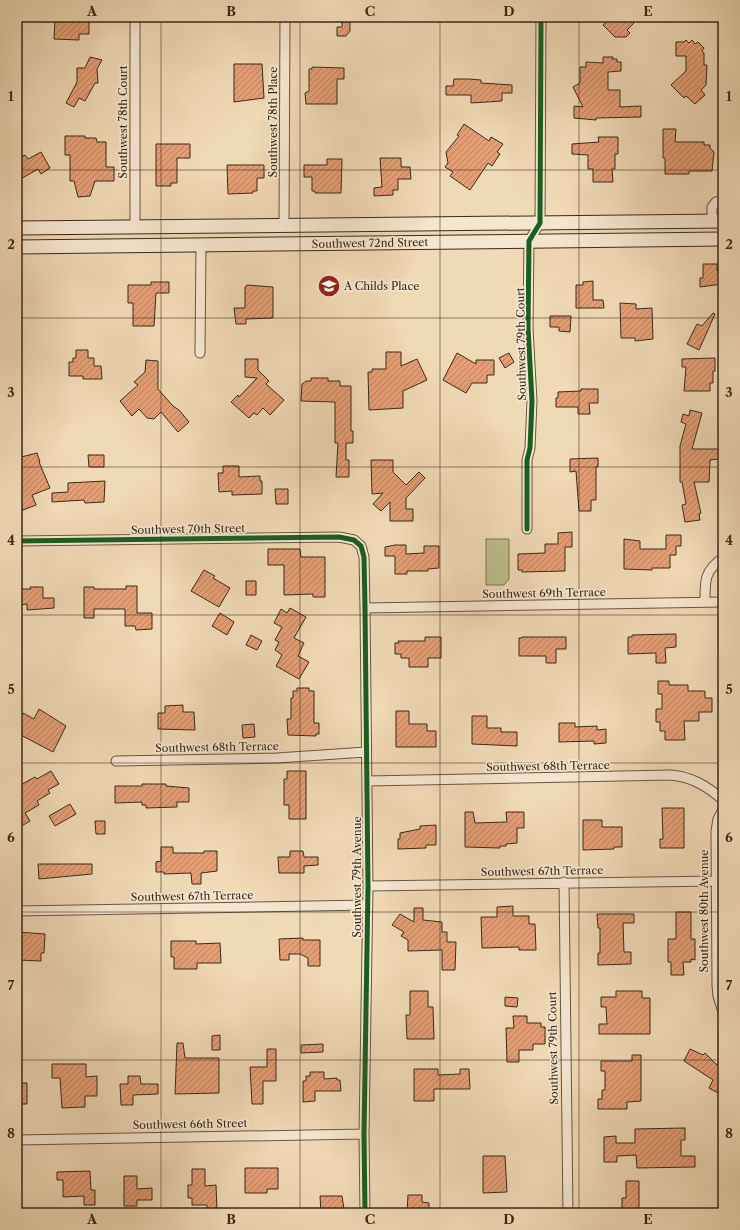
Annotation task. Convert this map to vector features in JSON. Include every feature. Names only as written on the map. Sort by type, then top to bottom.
[{"type":"main road","name":"Southwest 72nd Street","points":[[17,228],[717,221]]},
{"type":"main road","points":[[134,246],[135,228]]},
{"type":"main road","name":"Southwest 72nd Street","points":[[17,247],[723,239]]},
{"type":"street","name":"Southwest 78th Court","points":[[135,17],[135,228]]},
{"type":"street","name":"Southwest 78th Place","points":[[284,226],[285,17]]},
{"type":"street","name":"Southwest 79th Court","points":[[527,528],[527,460],[530,448],[532,401],[528,328],[530,241],[540,223],[541,17]]},
{"type":"street","points":[[717,221],[712,206],[716,202],[723,201]]},
{"type":"street","points":[[200,354],[201,245]]},
{"type":"street","name":"Southwest 70th Street","points":[[17,541],[339,537],[358,542]]},
{"type":"street","name":"Southwest 79th Avenue","points":[[358,542],[363,550],[364,566],[367,781],[368,905],[364,1134],[365,1213]]},
{"type":"street","points":[[705,602],[707,574],[713,565],[723,558]]},
{"type":"street","name":"Southwest 69th Terrace","points":[[365,608],[723,602]]},
{"type":"street","name":"Southwest 68th Terrace","points":[[116,761],[277,758],[366,752]]},
{"type":"street","name":"Southwest 68th Terrace","points":[[367,781],[671,776],[686,778],[701,783],[723,800]]},
{"type":"street","name":"Southwest 80th Avenue","points":[[723,810],[718,819],[716,831],[717,985],[718,996],[723,1012]]},
{"type":"street","name":"Southwest 67th Terrace","points":[[368,886],[716,881]]},
{"type":"street","name":"Southwest 79th Court","points":[[564,882],[568,1213]]},
{"type":"street","name":"Southwest 67th Terrace","points":[[17,911],[368,905]]},
{"type":"street","name":"Southwest 66th Street","points":[[17,1140],[364,1134]]},
{"type":"green space","points":[[486,539],[509,539],[509,579],[504,585],[486,585]]},
{"type":"building","points":[[60,17],[89,18],[89,34],[79,34],[79,40],[54,39],[55,19],[60,19]]},
{"type":"building","points":[[601,17],[627,17],[634,23],[627,30],[630,33],[626,37],[615,37],[603,25],[606,22]]},
{"type":"building","points":[[342,22],[350,22],[350,31],[346,36],[337,36],[337,27],[342,27]]},
{"type":"building","points":[[686,40],[689,43],[692,40],[695,44],[698,42],[704,48],[702,51],[704,53],[704,65],[707,65],[706,85],[701,90],[705,95],[695,104],[686,96],[684,98],[671,85],[686,71],[686,56],[676,56],[676,42],[684,42]]},
{"type":"building","points":[[90,57],[102,60],[97,69],[98,83],[95,83],[85,101],[79,98],[74,107],[66,103],[77,82],[77,68],[85,68]]},
{"type":"building","points":[[603,57],[613,57],[612,59],[617,59],[617,62],[621,62],[621,71],[608,72],[608,90],[620,90],[620,107],[641,106],[641,117],[596,118],[596,120],[574,118],[574,106],[583,107],[573,87],[580,83],[580,67],[586,67],[586,62],[603,63]]},
{"type":"building","points":[[234,64],[262,64],[264,98],[234,102]]},
{"type":"building","points":[[312,67],[344,68],[344,79],[337,79],[337,104],[306,104],[305,93],[309,91],[309,69],[312,69]]},
{"type":"building","points":[[454,79],[481,80],[481,83],[512,85],[512,93],[502,93],[502,101],[471,103],[471,95],[446,95],[446,86],[453,86]]},
{"type":"building","points":[[464,124],[489,141],[491,137],[503,144],[497,152],[500,154],[492,166],[488,163],[470,190],[450,176],[453,172],[445,167],[448,163],[446,152],[459,136],[457,135]]},
{"type":"building","points":[[663,129],[676,129],[675,142],[704,142],[704,145],[710,145],[710,148],[714,152],[712,171],[689,171],[689,174],[665,174],[665,158],[663,158]]},
{"type":"building","points":[[65,136],[85,136],[85,138],[96,138],[97,142],[106,142],[106,167],[114,167],[114,181],[95,181],[90,196],[78,197],[74,181],[70,181],[70,155],[65,155]]},
{"type":"building","points":[[598,137],[618,137],[618,154],[615,154],[615,169],[612,169],[613,182],[593,182],[593,169],[588,169],[588,155],[572,154],[572,144],[599,142]]},
{"type":"building","points":[[156,144],[190,144],[190,158],[177,158],[177,183],[171,183],[171,186],[156,186]]},
{"type":"building","points":[[41,152],[50,168],[41,174],[38,169],[17,181],[17,159],[25,155],[28,159]]},
{"type":"building","points":[[380,158],[401,158],[401,167],[410,167],[411,179],[398,179],[398,190],[393,190],[393,195],[374,196],[374,188],[382,187]]},
{"type":"building","points":[[327,159],[342,159],[341,193],[315,193],[315,191],[312,191],[312,177],[304,177],[304,165],[327,165]]},
{"type":"building","points":[[227,165],[264,165],[264,178],[257,178],[257,191],[253,191],[253,193],[228,194]]},
{"type":"building","points":[[703,264],[717,264],[717,271],[722,271],[722,284],[700,287],[700,278],[703,278]]},
{"type":"building","points":[[593,281],[593,300],[603,300],[604,308],[576,308],[576,285],[583,285],[583,282]]},
{"type":"building","points":[[151,282],[169,282],[169,293],[156,293],[154,326],[133,326],[133,303],[128,303],[128,285],[151,285]]},
{"type":"building","points":[[247,285],[273,287],[273,318],[246,319],[246,324],[236,324],[234,308],[245,308],[245,287]]},
{"type":"building","points":[[620,303],[636,304],[636,309],[652,308],[653,339],[635,341],[635,338],[621,338]]},
{"type":"building","points":[[713,313],[715,314],[699,350],[687,344],[697,324],[702,326]]},
{"type":"building","points":[[550,316],[571,316],[570,332],[559,331],[559,327],[550,327]]},
{"type":"building","points":[[76,350],[88,350],[88,358],[94,358],[94,366],[101,366],[102,379],[83,379],[83,376],[69,376],[69,362],[73,362],[73,358],[76,358]]},
{"type":"building","points":[[386,352],[401,352],[401,366],[417,359],[427,380],[403,391],[403,408],[369,410],[368,372],[372,372],[372,369],[386,369]]},
{"type":"building","points":[[457,353],[476,364],[476,360],[494,360],[494,375],[487,375],[487,383],[472,383],[466,393],[443,380]]},
{"type":"building","points":[[509,353],[514,362],[505,368],[499,358]]},
{"type":"building","points":[[715,358],[715,371],[713,371],[713,383],[710,383],[710,391],[684,391],[686,367],[682,367],[682,359]]},
{"type":"building","points":[[245,359],[258,359],[258,370],[269,381],[266,384],[284,400],[270,415],[263,408],[257,415],[254,413],[249,418],[231,402],[238,395],[239,397],[257,378],[245,377]]},
{"type":"building","points":[[146,360],[158,361],[158,389],[189,422],[178,432],[161,412],[154,419],[147,418],[139,409],[132,416],[120,401],[138,385],[134,382],[145,372]]},
{"type":"building","points":[[311,378],[328,378],[328,381],[340,381],[340,386],[351,386],[351,431],[353,431],[353,443],[346,443],[346,460],[349,460],[349,477],[336,477],[338,443],[335,443],[335,402],[301,401],[302,384],[306,381],[311,381]]},
{"type":"building","points":[[581,389],[598,389],[598,403],[589,403],[590,414],[578,414],[578,407],[556,407],[558,392],[581,391]]},
{"type":"building","points":[[690,410],[702,413],[692,449],[719,449],[719,459],[710,460],[709,482],[694,482],[701,513],[699,514],[700,520],[685,522],[682,505],[686,504],[682,482],[680,482],[680,446],[686,424],[681,422],[683,414],[689,416]]},
{"type":"building","points":[[37,453],[39,462],[50,488],[32,495],[36,505],[23,510],[18,497],[20,497],[17,488],[17,458]]},
{"type":"building","points":[[88,455],[104,455],[104,467],[89,467]]},
{"type":"building","points":[[598,458],[598,467],[596,467],[596,500],[591,500],[591,511],[579,511],[576,471],[570,472],[570,459]]},
{"type":"building","points":[[371,460],[393,460],[393,472],[406,485],[419,472],[425,478],[406,498],[406,509],[413,509],[413,521],[390,521],[390,502],[381,511],[373,504],[383,493],[372,494]]},
{"type":"building","points":[[223,466],[239,466],[239,477],[260,476],[260,481],[262,481],[262,494],[232,495],[232,491],[219,492],[218,473],[223,473]]},
{"type":"building","points":[[105,481],[104,502],[85,503],[84,500],[52,502],[52,493],[68,492],[68,483]]},
{"type":"building","points":[[275,489],[288,489],[288,504],[276,504]]},
{"type":"building","points":[[572,532],[572,547],[565,547],[565,571],[522,572],[522,570],[518,570],[518,554],[545,553],[545,544],[558,544],[558,533]]},
{"type":"building","points":[[666,535],[681,535],[681,546],[676,546],[676,555],[670,555],[670,568],[652,568],[652,570],[624,569],[624,539],[640,541],[640,549],[666,549]]},
{"type":"building","points":[[406,545],[406,554],[424,553],[424,546],[439,546],[439,568],[428,569],[428,571],[407,571],[407,574],[395,574],[395,556],[385,556],[385,547]]},
{"type":"building","points":[[268,549],[300,549],[301,557],[325,557],[325,597],[313,597],[313,594],[284,595],[284,565],[268,565]]},
{"type":"building","points":[[204,570],[215,576],[213,578],[230,588],[219,607],[191,591]]},
{"type":"building","points":[[246,581],[256,581],[256,595],[246,595]]},
{"type":"building","points":[[126,586],[137,586],[137,613],[152,613],[152,629],[136,630],[135,626],[125,626],[125,609],[94,609],[94,618],[84,618],[84,587],[94,587],[94,589],[126,589]]},
{"type":"building","points":[[30,587],[43,587],[43,598],[54,598],[54,608],[27,610],[27,604],[18,605],[18,589],[31,589]]},
{"type":"building","points":[[290,608],[306,617],[294,638],[304,643],[298,656],[309,662],[299,679],[276,666],[282,655],[275,650],[279,642],[275,640],[282,627],[274,623],[281,609],[287,613]]},
{"type":"building","points":[[220,613],[234,622],[227,635],[212,626]]},
{"type":"building","points":[[676,634],[676,647],[665,648],[666,663],[656,663],[656,653],[628,654],[628,637],[632,637],[632,635]]},
{"type":"building","points":[[251,635],[262,641],[257,650],[246,645]]},
{"type":"building","points":[[425,637],[441,637],[441,658],[428,658],[428,667],[409,667],[409,658],[401,658],[401,654],[395,654],[395,643],[399,643],[398,641],[425,641]]},
{"type":"building","points":[[566,637],[566,649],[556,649],[556,663],[546,663],[546,656],[519,656],[519,638]]},
{"type":"building","points":[[658,681],[669,681],[669,685],[688,685],[688,691],[705,691],[705,698],[712,698],[712,712],[699,712],[699,721],[684,721],[685,740],[665,740],[665,731],[660,731],[660,722],[656,722],[656,709],[662,709],[662,694],[658,694]]},
{"type":"building","points":[[297,688],[309,688],[309,691],[314,691],[314,723],[319,723],[319,734],[316,734],[316,736],[288,735],[287,719],[291,719],[291,698],[293,698],[293,691],[297,691]]},
{"type":"building","points":[[183,705],[183,712],[194,712],[195,730],[158,729],[158,713],[165,713],[165,706]]},
{"type":"building","points":[[39,709],[66,726],[53,752],[17,733],[17,725],[23,713],[34,719]]},
{"type":"building","points":[[396,711],[409,711],[409,724],[427,724],[427,731],[436,731],[436,747],[396,747]]},
{"type":"building","points":[[472,716],[487,716],[487,728],[501,728],[501,732],[517,732],[517,746],[472,744]]},
{"type":"building","points":[[559,723],[575,723],[575,727],[597,726],[597,730],[606,729],[606,743],[594,744],[594,741],[559,742]]},
{"type":"building","points":[[254,724],[255,737],[243,738],[242,725]]},
{"type":"building","points":[[51,771],[59,784],[48,790],[50,793],[37,801],[39,805],[25,813],[30,821],[20,827],[17,823],[17,787],[35,777],[37,779]]},
{"type":"building","points":[[287,771],[306,771],[306,819],[289,819],[289,805],[284,805],[284,779],[287,779]]},
{"type":"building","points":[[142,784],[166,784],[166,786],[189,788],[189,802],[177,802],[177,807],[146,808],[146,805],[142,805],[142,802],[115,803],[115,786],[142,786]]},
{"type":"building","points":[[70,804],[76,814],[55,826],[49,816]]},
{"type":"building","points":[[662,808],[684,808],[684,848],[660,848],[660,839],[663,839]]},
{"type":"building","points":[[465,812],[473,812],[475,823],[507,822],[506,812],[524,812],[524,828],[517,828],[517,843],[506,844],[506,846],[500,846],[500,848],[465,847]]},
{"type":"building","points":[[583,820],[602,820],[602,827],[622,827],[622,847],[614,847],[614,849],[583,850]]},
{"type":"building","points":[[95,821],[105,821],[105,834],[96,834]]},
{"type":"building","points":[[436,825],[436,845],[426,845],[426,848],[398,849],[398,839],[400,839],[400,833],[420,829],[420,826]]},
{"type":"building","points":[[161,847],[173,847],[173,853],[204,853],[204,851],[217,851],[217,871],[201,873],[201,884],[192,884],[191,873],[164,874],[164,872],[156,872],[156,862],[161,861]]},
{"type":"building","points":[[290,851],[303,851],[304,857],[318,857],[318,865],[304,866],[304,873],[279,873],[278,857],[290,857]]},
{"type":"building","points":[[38,864],[92,864],[92,874],[39,879]]},
{"type":"building","points":[[513,906],[513,916],[529,916],[529,924],[535,924],[536,950],[519,950],[519,947],[482,948],[481,917],[497,917],[497,907]]},
{"type":"building","points":[[414,908],[423,908],[423,920],[442,922],[442,932],[447,932],[447,942],[456,942],[455,970],[442,970],[442,950],[408,951],[408,940],[401,936],[404,932],[392,925],[400,914],[414,922]]},
{"type":"building","points":[[676,912],[691,912],[691,939],[695,939],[695,960],[691,959],[691,962],[683,962],[684,975],[671,975],[671,962],[668,962],[668,939],[676,939]]},
{"type":"building","points":[[597,914],[634,914],[634,923],[623,923],[624,952],[631,952],[631,964],[598,965],[598,953],[600,953],[600,928],[598,928]]},
{"type":"building","points":[[18,932],[45,934],[44,953],[41,953],[41,961],[18,960]]},
{"type":"building","points":[[303,938],[303,940],[320,940],[320,966],[308,966],[308,958],[300,954],[289,954],[289,960],[280,960],[279,939]]},
{"type":"building","points":[[171,941],[196,941],[196,944],[220,943],[221,963],[197,963],[197,969],[174,969],[174,957],[171,957]]},
{"type":"building","points":[[410,991],[428,991],[428,1007],[433,1007],[434,1039],[407,1039],[406,1015],[410,1015]]},
{"type":"building","points":[[616,991],[642,991],[642,998],[650,998],[650,1034],[599,1034],[599,1024],[607,1024],[606,1007],[601,1007],[601,997],[616,997]]},
{"type":"building","points":[[505,997],[518,998],[517,1007],[505,1006]]},
{"type":"building","points":[[513,1016],[527,1016],[527,1023],[541,1023],[541,1027],[545,1027],[545,1044],[533,1044],[533,1050],[519,1050],[519,1062],[507,1062],[506,1028],[514,1028]]},
{"type":"building","points":[[220,1035],[220,1050],[212,1050],[212,1036]]},
{"type":"building","points":[[177,1043],[183,1043],[185,1058],[219,1058],[219,1093],[175,1094]]},
{"type":"building","points":[[323,1044],[323,1052],[301,1053],[301,1045]]},
{"type":"building","points":[[267,1049],[276,1049],[276,1081],[263,1081],[263,1104],[252,1104],[250,1067],[267,1067]]},
{"type":"building","points":[[690,1049],[703,1055],[705,1053],[717,1065],[723,1055],[723,1089],[720,1094],[709,1088],[713,1080],[684,1061]]},
{"type":"building","points":[[632,1055],[641,1055],[641,1101],[627,1102],[627,1109],[598,1109],[598,1099],[602,1099],[602,1090],[605,1090],[605,1071],[601,1071],[601,1061],[632,1061]]},
{"type":"building","points":[[52,1064],[86,1064],[86,1077],[97,1076],[97,1096],[85,1096],[85,1107],[62,1108],[60,1078],[52,1078]]},
{"type":"building","points":[[414,1069],[438,1069],[438,1075],[460,1074],[460,1069],[469,1069],[470,1089],[434,1089],[434,1101],[414,1101]]},
{"type":"building","points":[[310,1072],[324,1072],[324,1079],[337,1078],[337,1080],[340,1080],[341,1091],[315,1091],[315,1101],[303,1102],[303,1081],[306,1081],[306,1076],[310,1076]]},
{"type":"building","points":[[128,1076],[140,1076],[141,1084],[158,1084],[158,1094],[133,1095],[133,1105],[121,1105],[120,1084],[128,1084]]},
{"type":"building","points":[[17,1083],[27,1083],[27,1104],[18,1104]]},
{"type":"building","points":[[685,1128],[685,1140],[681,1140],[681,1156],[695,1156],[695,1167],[637,1168],[636,1155],[617,1156],[617,1162],[604,1162],[604,1137],[616,1136],[616,1143],[635,1143],[635,1129]]},
{"type":"building","points":[[483,1156],[505,1156],[507,1192],[483,1193]]},
{"type":"building","points":[[245,1168],[278,1168],[278,1189],[267,1189],[267,1193],[245,1193]]},
{"type":"building","points":[[192,1169],[205,1169],[205,1186],[216,1185],[217,1210],[207,1211],[207,1205],[192,1205],[192,1198],[188,1198],[188,1185],[192,1185]]},
{"type":"building","points":[[90,1171],[91,1190],[95,1190],[95,1205],[84,1205],[84,1196],[63,1197],[63,1180],[57,1180],[57,1172]]},
{"type":"building","points":[[124,1176],[137,1176],[137,1189],[152,1188],[152,1200],[137,1200],[137,1206],[124,1206]]},
{"type":"building","points":[[626,1181],[639,1181],[639,1208],[635,1208],[635,1213],[622,1213],[622,1198],[626,1198]]},
{"type":"building","points":[[408,1195],[422,1195],[422,1202],[429,1203],[429,1213],[407,1213]]},
{"type":"building","points":[[320,1196],[342,1196],[344,1209],[342,1210],[342,1213],[321,1213]]},
{"type":"cycle path","points":[[527,529],[527,460],[530,448],[532,401],[528,328],[529,241],[540,223],[541,17]]},
{"type":"cycle path","points":[[17,541],[339,537],[354,540],[361,546],[364,557],[368,886],[364,1134],[365,1213]]},
{"type":"place","name":"A Childs Place","points":[[329,286]]}]
